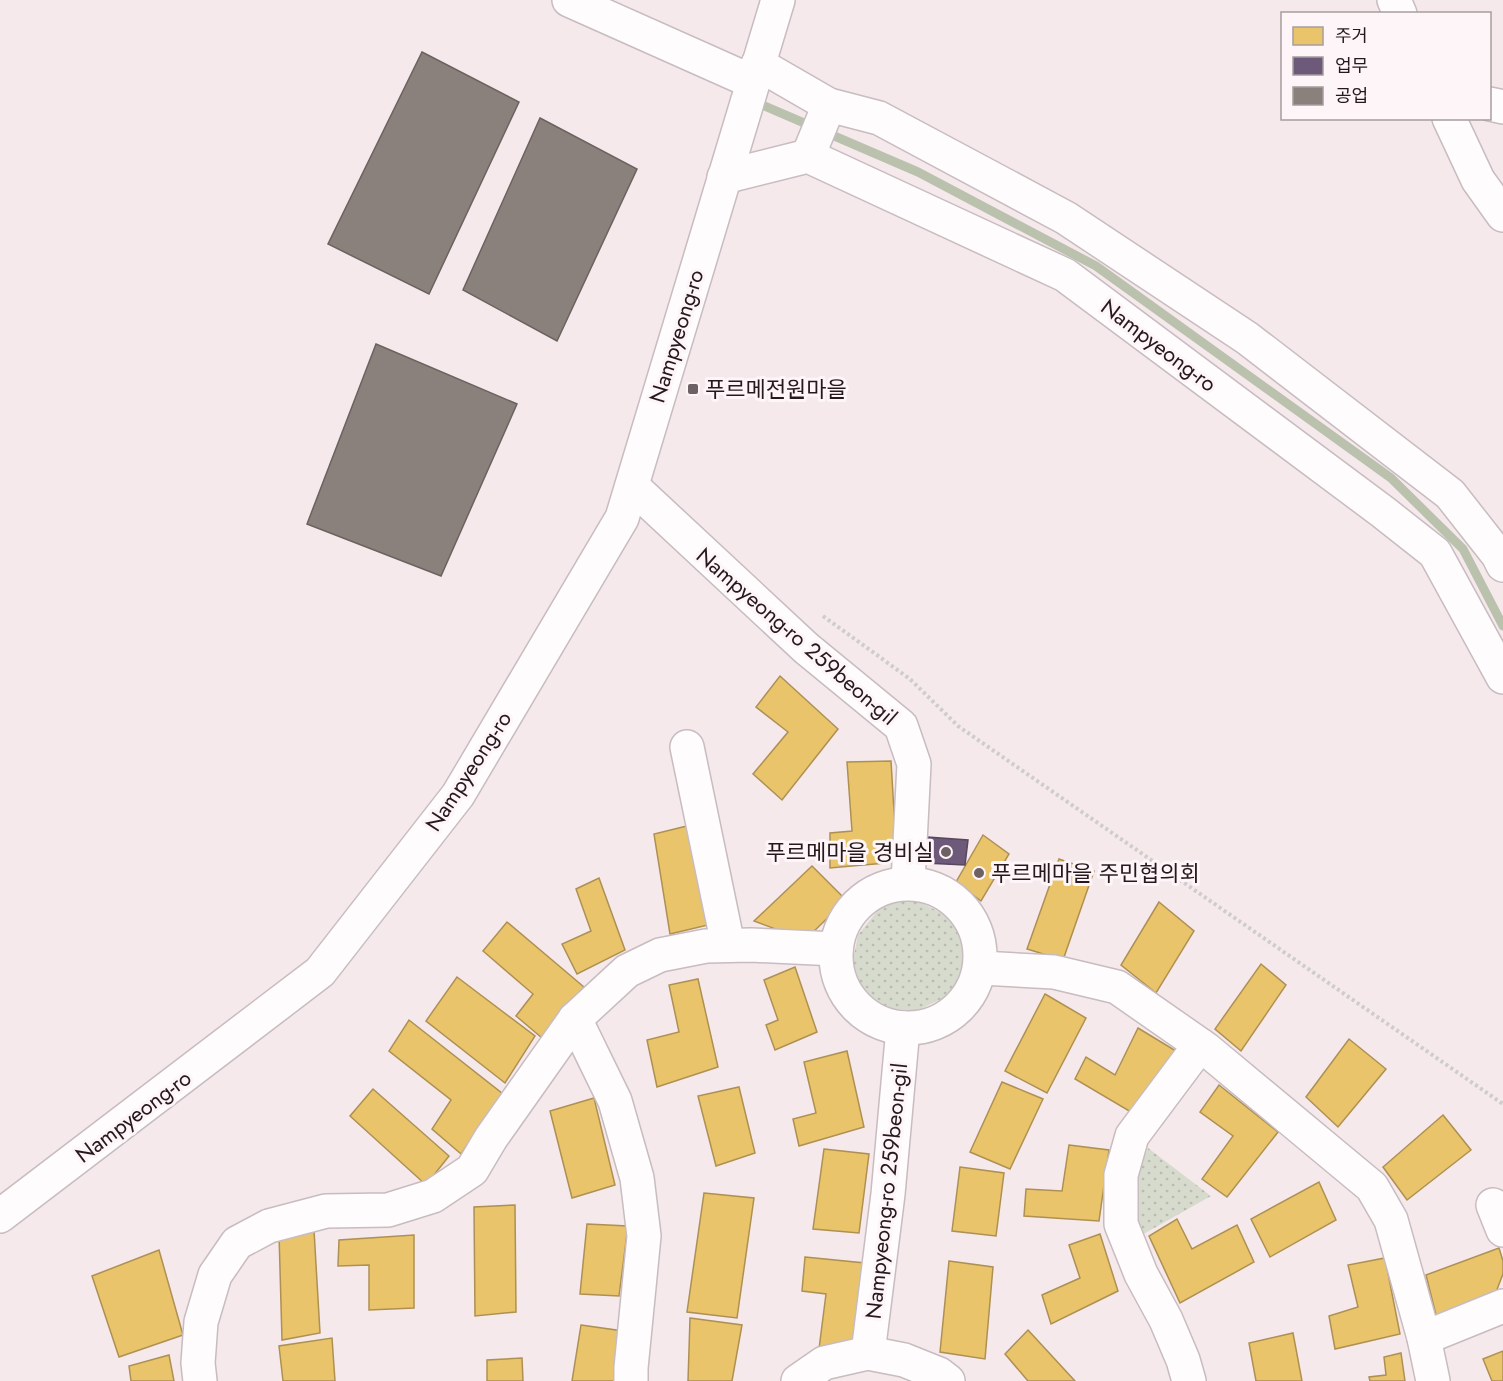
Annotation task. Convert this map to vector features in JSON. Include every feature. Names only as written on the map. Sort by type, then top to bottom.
[{"type":"street","points":[[569,0],[756,73],[826,109],[879,118],[1066,218],[1247,338],[1450,494],[1498,555],[1503,565]]},
{"type":"street","name":"Nampyeong-ro","points":[[0,1216],[320,972],[458,795],[622,518],[778,0]]},
{"type":"street","points":[[724,177],[810,150],[826,109]]},
{"type":"street","points":[[1450,120],[1478,180],[1503,215]]},
{"type":"street","name":"Nampyeong-ro","points":[[810,150],[1065,275],[1383,512],[1435,553],[1503,677]]},
{"type":"street","name":"Nampyeong-ro 259beon-gil","points":[[632,486],[806,648],[901,726],[914,764],[908,882]]},
{"type":"street","points":[[687,747],[728,945]]},
{"type":"street","points":[[908,882],[941,891],[959,907],[973,925],[979,944],[981,968],[969,995],[951,1014],[932,1023],[903,1028],[873,1020],[850,1001],[836,973],[836,948],[844,924],[859,906],[885,887],[908,882]]},
{"type":"street","points":[[200,1381],[198,1363],[201,1322],[215,1275],[237,1243],[269,1226],[326,1211],[388,1210],[433,1196],[472,1170],[491,1138],[575,1019],[627,972],[660,955],[706,946],[836,948]]},
{"type":"street","points":[[981,968],[1054,972],[1117,987],[1200,1045],[1372,1187],[1391,1220],[1424,1338],[1433,1381]]},
{"type":"street","points":[[575,1019],[615,1101],[637,1178],[644,1236],[631,1381]]},
{"type":"street","name":"Nampyeong-ro 259beon-gil","points":[[868,1353],[888,1194],[903,1028]]},
{"type":"street","points":[[1189,1381],[1166,1320],[1141,1274],[1121,1224],[1121,1175],[1132,1136],[1200,1045]]},
{"type":"street","points":[[1424,1338],[1503,1306]]},
{"type":"street","points":[[798,1381],[824,1364],[868,1353],[904,1360],[939,1374],[948,1381]]},
{"type":"path","points":[[816,612],[910,679],[958,726],[1503,1104]]},
{"type":"shaded area","points":[[915,900],[948,916],[962,939],[963,969],[948,996],[916,1011],[888,1008],[865,992],[851,970],[858,935],[883,904]]},
{"type":"shaded area","points":[[1148,1148],[1211,1196],[1140,1236],[1129,1210],[1134,1180]]},
{"type":"building: 주거","points":[[780,676],[838,729],[782,800],[753,774],[788,732],[756,707]]},
{"type":"building: 주거","points":[[891,761],[897,862],[830,868],[830,833],[852,831],[847,762]]},
{"type":"building: 주거","points":[[691,825],[708,925],[670,934],[654,834]]},
{"type":"building: 주거","name":"푸르메마을 주민협의회","points":[[983,835],[1009,854],[981,901],[956,882]]},
{"type":"building: 주거","points":[[1059,859],[1094,871],[1063,960],[1027,949]]},
{"type":"building: 주거","points":[[812,866],[846,900],[805,940],[754,921]]},
{"type":"building: 주거","points":[[599,878],[625,950],[577,974],[562,944],[591,931],[576,889]]},
{"type":"building: 주거","points":[[1159,902],[1194,931],[1156,993],[1121,965]]},
{"type":"building: 주거","points":[[507,922],[584,987],[542,1038],[516,1016],[533,994],[483,951]]},
{"type":"building: 주거","points":[[1261,964],[1286,985],[1241,1051],[1215,1029]]},
{"type":"building: 주거","points":[[795,967],[817,1032],[775,1050],[766,1025],[778,1020],[764,980]]},
{"type":"building: 주거","points":[[457,977],[535,1036],[505,1083],[426,1021]]},
{"type":"building: 주거","points":[[698,979],[718,1067],[657,1087],[647,1040],[679,1032],[669,985]]},
{"type":"building: 주거","points":[[1045,994],[1086,1018],[1047,1093],[1005,1071]]},
{"type":"building: 주거","points":[[409,1020],[503,1094],[461,1154],[432,1129],[451,1100],[389,1051]]},
{"type":"building: 주거","points":[[1138,1028],[1176,1051],[1136,1115],[1075,1079],[1086,1057],[1115,1075]]},
{"type":"building: 주거","points":[[1349,1039],[1386,1069],[1338,1127],[1306,1097]]},
{"type":"building: 주거","points":[[847,1051],[864,1127],[799,1146],[793,1119],[816,1113],[804,1062]]},
{"type":"building: 주거","points":[[1002,1082],[1043,1099],[1010,1169],[970,1152]]},
{"type":"building: 주거","points":[[1219,1085],[1278,1132],[1227,1197],[1202,1179],[1233,1136],[1200,1112]]},
{"type":"building: 주거","points":[[739,1087],[755,1153],[716,1166],[698,1096]]},
{"type":"building: 주거","points":[[373,1089],[449,1156],[426,1185],[350,1116]]},
{"type":"building: 주거","points":[[594,1098],[615,1185],[572,1198],[550,1111]]},
{"type":"building: 주거","points":[[1443,1115],[1471,1150],[1407,1200],[1383,1167]]},
{"type":"building: 주거","points":[[1069,1145],[1109,1150],[1099,1221],[1024,1216],[1026,1189],[1062,1191]]},
{"type":"building: 주거","points":[[824,1149],[869,1154],[859,1233],[813,1229]]},
{"type":"building: 주거","points":[[960,1167],[1004,1173],[996,1236],[952,1231]]},
{"type":"building: 주거","points":[[1319,1182],[1336,1220],[1270,1257],[1251,1219]]},
{"type":"building: 주거","points":[[704,1193],[754,1198],[737,1318],[687,1312]]},
{"type":"building: 주거","points":[[515,1205],[516,1312],[475,1316],[474,1207]]},
{"type":"building: 주거","points":[[1177,1219],[1192,1249],[1237,1225],[1254,1262],[1180,1303],[1149,1236]]},
{"type":"building: 주거","points":[[587,1224],[628,1226],[619,1296],[580,1294]]},
{"type":"building: 주거","points":[[314,1230],[320,1333],[282,1340],[279,1234]]},
{"type":"building: 주거","points":[[1100,1234],[1118,1291],[1051,1324],[1042,1295],[1080,1278],[1069,1245]]},
{"type":"building: 주거","points":[[414,1235],[414,1308],[369,1310],[369,1265],[338,1266],[339,1240]]},
{"type":"building: 주거","points":[[1499,1248],[1503,1261],[1503,1274],[1494,1297],[1437,1319],[1426,1275]]},
{"type":"building: 주거","points":[[159,1250],[183,1335],[119,1357],[92,1276]]},
{"type":"building: 주거","points":[[805,1257],[865,1263],[852,1352],[819,1349],[826,1294],[802,1291]]},
{"type":"building: 주거","points":[[1385,1258],[1400,1334],[1335,1349],[1329,1316],[1358,1307],[1348,1265]]},
{"type":"building: 주거","points":[[949,1261],[993,1267],[985,1359],[940,1352]]},
{"type":"building: 주거","points":[[690,1318],[742,1325],[732,1381],[688,1381]]},
{"type":"building: 주거","points":[[581,1325],[623,1331],[615,1381],[572,1381]]},
{"type":"building: 주거","points":[[1028,1330],[1075,1381],[1028,1381],[1005,1354]]},
{"type":"building: 주거","points":[[1293,1333],[1302,1381],[1256,1381],[1249,1343]]},
{"type":"building: 주거","points":[[332,1338],[335,1381],[283,1381],[279,1346]]},
{"type":"building: 주거","points":[[1503,1351],[1503,1381],[1492,1381],[1483,1359]]},
{"type":"building: 주거","points":[[1401,1353],[1405,1381],[1370,1381],[1369,1377],[1386,1375],[1384,1357]]},
{"type":"building: 주거","points":[[169,1355],[174,1381],[131,1381],[129,1366]]},
{"type":"building: 주거","points":[[522,1358],[523,1381],[487,1381],[487,1360]]},
{"type":"building: 업무","name":"푸르메마을 경비실","points":[[927,837],[968,840],[965,865],[925,863]]},
{"type":"building: 공업","points":[[422,52],[519,102],[429,294],[328,244]]},
{"type":"building: 공업","points":[[540,118],[637,169],[557,341],[463,290]]},
{"type":"building: 공업","points":[[376,344],[517,404],[441,576],[307,524]]},
{"type":"waterway","points":[[753,101],[918,172],[1096,266],[1391,478],[1463,549],[1503,626]]},
{"type":"place","name":"푸르메전원마을","points":[[693,389]]},
{"type":"place","name":"푸르메마을 경비실","points":[[946,852]]},
{"type":"place","name":"푸르메마을 주민협의회","points":[[979,873]]}]
